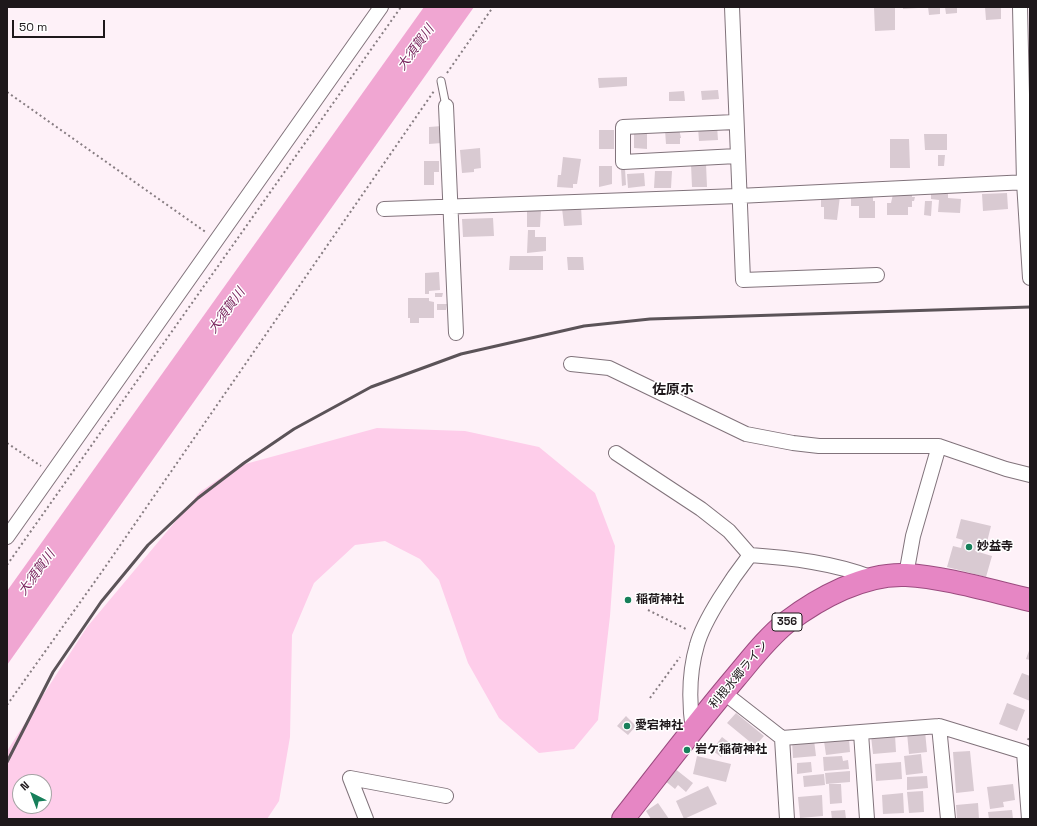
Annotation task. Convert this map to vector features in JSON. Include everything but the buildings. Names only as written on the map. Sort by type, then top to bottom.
[{"type":"highway","name":"利根水郷ライン","points":[[623,819],[723,692],[768,639],[786,623],[828,596],[874,579],[906,575],[948,581],[1030,600]]},
{"type":"street","points":[[7,537],[381,7]]},
{"type":"street","points":[[732,7],[735,122],[743,280],[877,275]]},
{"type":"street","points":[[1020,7],[1030,278]]},
{"type":"street","points":[[446,106],[456,333]]},
{"type":"street","points":[[735,122],[623,127],[624,162],[737,156]]},
{"type":"street","points":[[384,209],[738,196],[1026,182]]},
{"type":"street","points":[[571,364],[609,368],[746,434],[793,443],[819,446],[939,446],[999,467],[1030,475]]},
{"type":"street","points":[[906,575],[913,536],[939,446]]},
{"type":"street","points":[[616,453],[701,509],[729,531],[750,555],[793,558],[850,569],[874,579]]},
{"type":"street","points":[[693,731],[689,709],[698,641],[732,579],[750,555]]},
{"type":"street","points":[[723,692],[782,738],[940,726],[1024,752],[1029,819]]},
{"type":"street","points":[[940,726],[948,819]]},
{"type":"street","points":[[861,733],[867,819]]},
{"type":"street","points":[[782,738],[787,819]]},
{"type":"street","points":[[366,819],[350,778],[446,796]]},
{"type":"lane","points":[[441,81],[446,106]]},
{"type":"path","points":[[7,565],[401,7]]},
{"type":"path","points":[[7,704],[101,572],[493,7]]},
{"type":"path","points":[[7,92],[216,239]]},
{"type":"path","points":[[7,443],[52,474]]},
{"type":"path","points":[[648,610],[698,641],[681,656],[650,698]]},
{"type":"shaded area","points":[[377,428],[465,431],[539,447],[595,493],[615,546],[610,616],[598,720],[574,749],[539,753],[499,718],[468,663],[439,580],[420,559],[385,541],[355,545],[314,583],[292,635],[290,737],[279,801],[267,819],[7,819],[7,751],[87,627],[200,492],[238,466]]},
{"type":"water","name":"大須賀川","points":[[424,7],[474,7],[7,665],[7,591]]},
{"type":"railway","points":[[7,762],[53,672],[101,602],[148,545],[198,498],[244,463],[294,429],[371,387],[461,354],[584,326],[650,319],[1030,307]]},
{"type":"place","name":"妙益寺","points":[[969,547]]},
{"type":"place","name":"稲荷神社","points":[[628,600]]},
{"type":"place","name":"愛宕神社","points":[[627,726]]},
{"type":"place","name":"岩ケ稲荷神社","points":[[687,750]]},
{"type":"district","name":"佐原ホ","points":[[673,390]]}]
